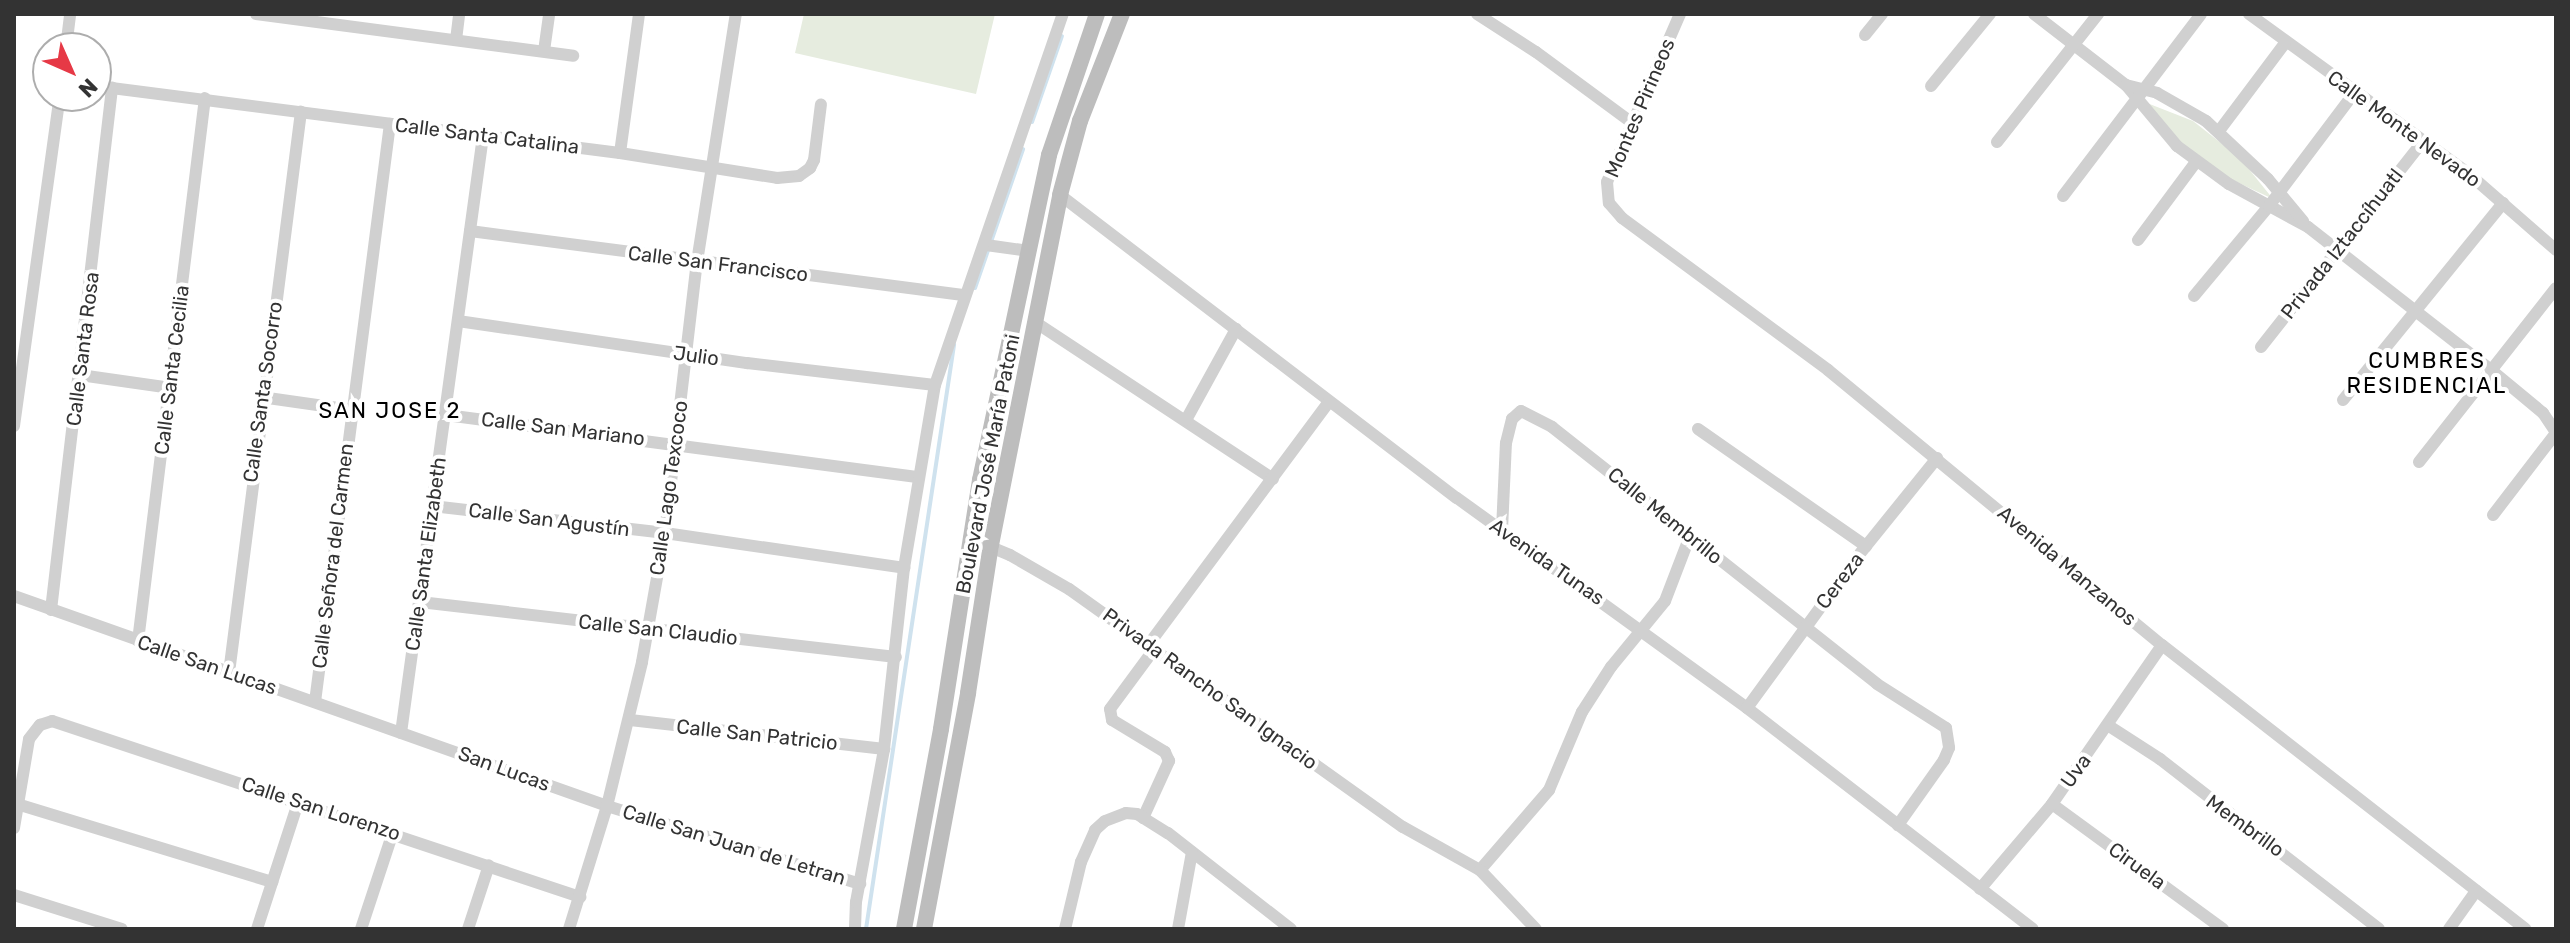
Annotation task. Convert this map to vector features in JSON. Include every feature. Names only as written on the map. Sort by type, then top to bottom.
[{"type":"main road","name":"Boulevard José María Patoni","points":[[904,929],[941,729],[969,538],[985,456],[1057,128],[1097,14]]},
{"type":"main road","name":"Boulevard José María Patoni","points":[[924,929],[963,722],[991,545],[1060,195],[1080,121],[1122,14]]},
{"type":"main road","points":[[985,456],[1008,462]]},
{"type":"street","points":[[256,14],[308,17],[365,28],[573,56]]},
{"type":"street","points":[[365,28],[367,14]]},
{"type":"street","points":[[456,40],[459,14]]},
{"type":"street","points":[[544,51],[549,14]]},
{"type":"street","points":[[620,153],[639,14]]},
{"type":"street","name":"Calle Lago Texcoco","points":[[569,929],[630,720],[648,628],[665,533],[697,262],[736,14]]},
{"type":"street","points":[[855,929],[884,749],[917,477],[935,385],[965,295],[987,245],[1063,14]]},
{"type":"street","points":[[1477,14],[1536,52],[1631,122]]},
{"type":"street","name":"Montes Pirineos","points":[[1609,203],[1607,182],[1680,14]]},
{"type":"street","points":[[1865,35],[1882,14]]},
{"type":"street","points":[[1931,86],[1990,14]]},
{"type":"street","points":[[2034,14],[2139,94],[2179,105],[2219,131],[2279,192],[2308,227]]},
{"type":"street","points":[[1997,142],[2098,14]]},
{"type":"street","points":[[2063,196],[2201,14]]},
{"type":"street","name":"Calle Monte Nevado","points":[[2249,14],[2423,141],[2503,203],[2556,250]]},
{"type":"street","points":[[2219,131],[2285,43]]},
{"type":"street","name":"Calle Santa Catalina","points":[[112,88],[620,153],[777,178],[804,173],[814,160],[821,104]]},
{"type":"street","points":[[2194,296],[2269,206],[2354,93]]},
{"type":"street","points":[[2139,94],[2156,126],[2196,162],[2308,227],[2550,415],[2556,433],[2493,515]]},
{"type":"street","name":"Calle Santa Cecilia","points":[[138,641],[205,98]]},
{"type":"street","points":[[14,426],[58,112]]},
{"type":"street","name":"Calle Santa Rosa","points":[[51,610],[109,112]]},
{"type":"street","name":"Calle Santa Socorro","points":[[229,673],[261,397],[301,112]]},
{"type":"street","name":"Calle Señora del Carmen","points":[[315,702],[390,124]]},
{"type":"street","name":"Calle Santa Elizabeth","points":[[401,733],[483,136]]},
{"type":"street","name":"Privada Iztaccíhuatl","points":[[2261,347],[2423,141]]},
{"type":"street","points":[[2138,240],[2196,162]]},
{"type":"street","name":"Avenida Tunas","points":[[1060,195],[1329,402],[1747,708],[2033,929]]},
{"type":"street","name":"Avenida Manzanos","points":[[1609,203],[1652,243],[1828,370],[2162,645],[2525,929]]},
{"type":"street","points":[[2343,400],[2503,203]]},
{"type":"street","name":"Calle San Francisco","points":[[470,231],[965,295]]},
{"type":"street","points":[[987,245],[1029,251]]},
{"type":"street","points":[[2419,462],[2556,288]]},
{"type":"street","name":"Julio","points":[[458,321],[686,355],[935,385]]},
{"type":"street","points":[[1035,322],[1273,479]]},
{"type":"street","points":[[1186,420],[1236,329]]},
{"type":"street","points":[[80,375],[171,388]]},
{"type":"street","points":[[261,397],[352,410]]},
{"type":"street","points":[[1143,818],[1169,761],[1165,752],[1112,720],[1110,709],[1329,402]]},
{"type":"street","name":"Calle Membrillo","points":[[1502,530],[1506,443],[1512,419],[1521,411],[1552,427],[1807,626]]},
{"type":"street","name":"Calle San Mariano","points":[[446,415],[917,477]]},
{"type":"street","points":[[1698,429],[1866,546]]},
{"type":"street","name":"Cereza","points":[[1747,708],[1866,546],[1937,458]]},
{"type":"street","name":"Calle San Agustín","points":[[432,506],[665,533],[904,568]]},
{"type":"street","points":[[1480,870],[1549,790],[1582,712],[1611,667],[1669,592],[1690,536]]},
{"type":"street","name":"Privada Rancho San Ignacio","points":[[969,538],[991,545],[1046,575],[1152,646],[1333,778],[1444,853],[1480,870],[1533,921],[1536,929]]},
{"type":"street","name":"Calle San Lucas","points":[[14,596],[401,733]]},
{"type":"street","name":"Calle San Claudio","points":[[420,602],[896,657]]},
{"type":"street","points":[[1807,626],[1877,684],[1946,728],[1949,748],[1944,760],[1898,825]]},
{"type":"street","name":"Uva","points":[[1980,889],[2052,804],[2109,726],[2162,645]]},
{"type":"street","name":"Calle San Patricio","points":[[630,720],[884,749]]},
{"type":"street","name":"Calle San Lorenzo","points":[[17,804],[34,730],[52,721],[393,832],[580,897]]},
{"type":"street","name":"Membrillo","points":[[2109,726],[2152,753],[2379,929]]},
{"type":"street","name":"San Lucas","points":[[401,733],[607,806]]},
{"type":"street","points":[[257,929],[298,803]]},
{"type":"street","points":[[14,828],[17,804],[272,882]]},
{"type":"street","name":"Ciruela","points":[[2052,804],[2223,929]]},
{"type":"street","name":"Calle San Juan de Letran","points":[[607,806],[860,884]]},
{"type":"street","points":[[1065,929],[1095,830],[1116,815],[1126,813],[1143,818],[1192,852],[1291,929]]},
{"type":"street","points":[[361,929],[393,832]]},
{"type":"street","points":[[1178,929],[1192,852]]},
{"type":"street","points":[[468,929],[489,865]]},
{"type":"street","points":[[2449,929],[2476,891]]},
{"type":"street","points":[[14,895],[122,929]]},
{"type":"shaded area","points":[[804,14],[995,14],[976,94],[795,53]]},
{"type":"shaded area","points":[[2147,103],[2193,121],[2240,158],[2273,199],[2224,176],[2173,137]]},
{"type":"waterway","points":[[1032,122],[1062,36]]},
{"type":"waterway","points":[[975,288],[1023,149]]},
{"type":"waterway","points":[[866,929],[954,345]]},
{"type":"district","name":"CUMBRES RESIDENCIAL","points":[[2427,372]]},
{"type":"district","name":"SAN JOSE 2","points":[[390,411]]}]
